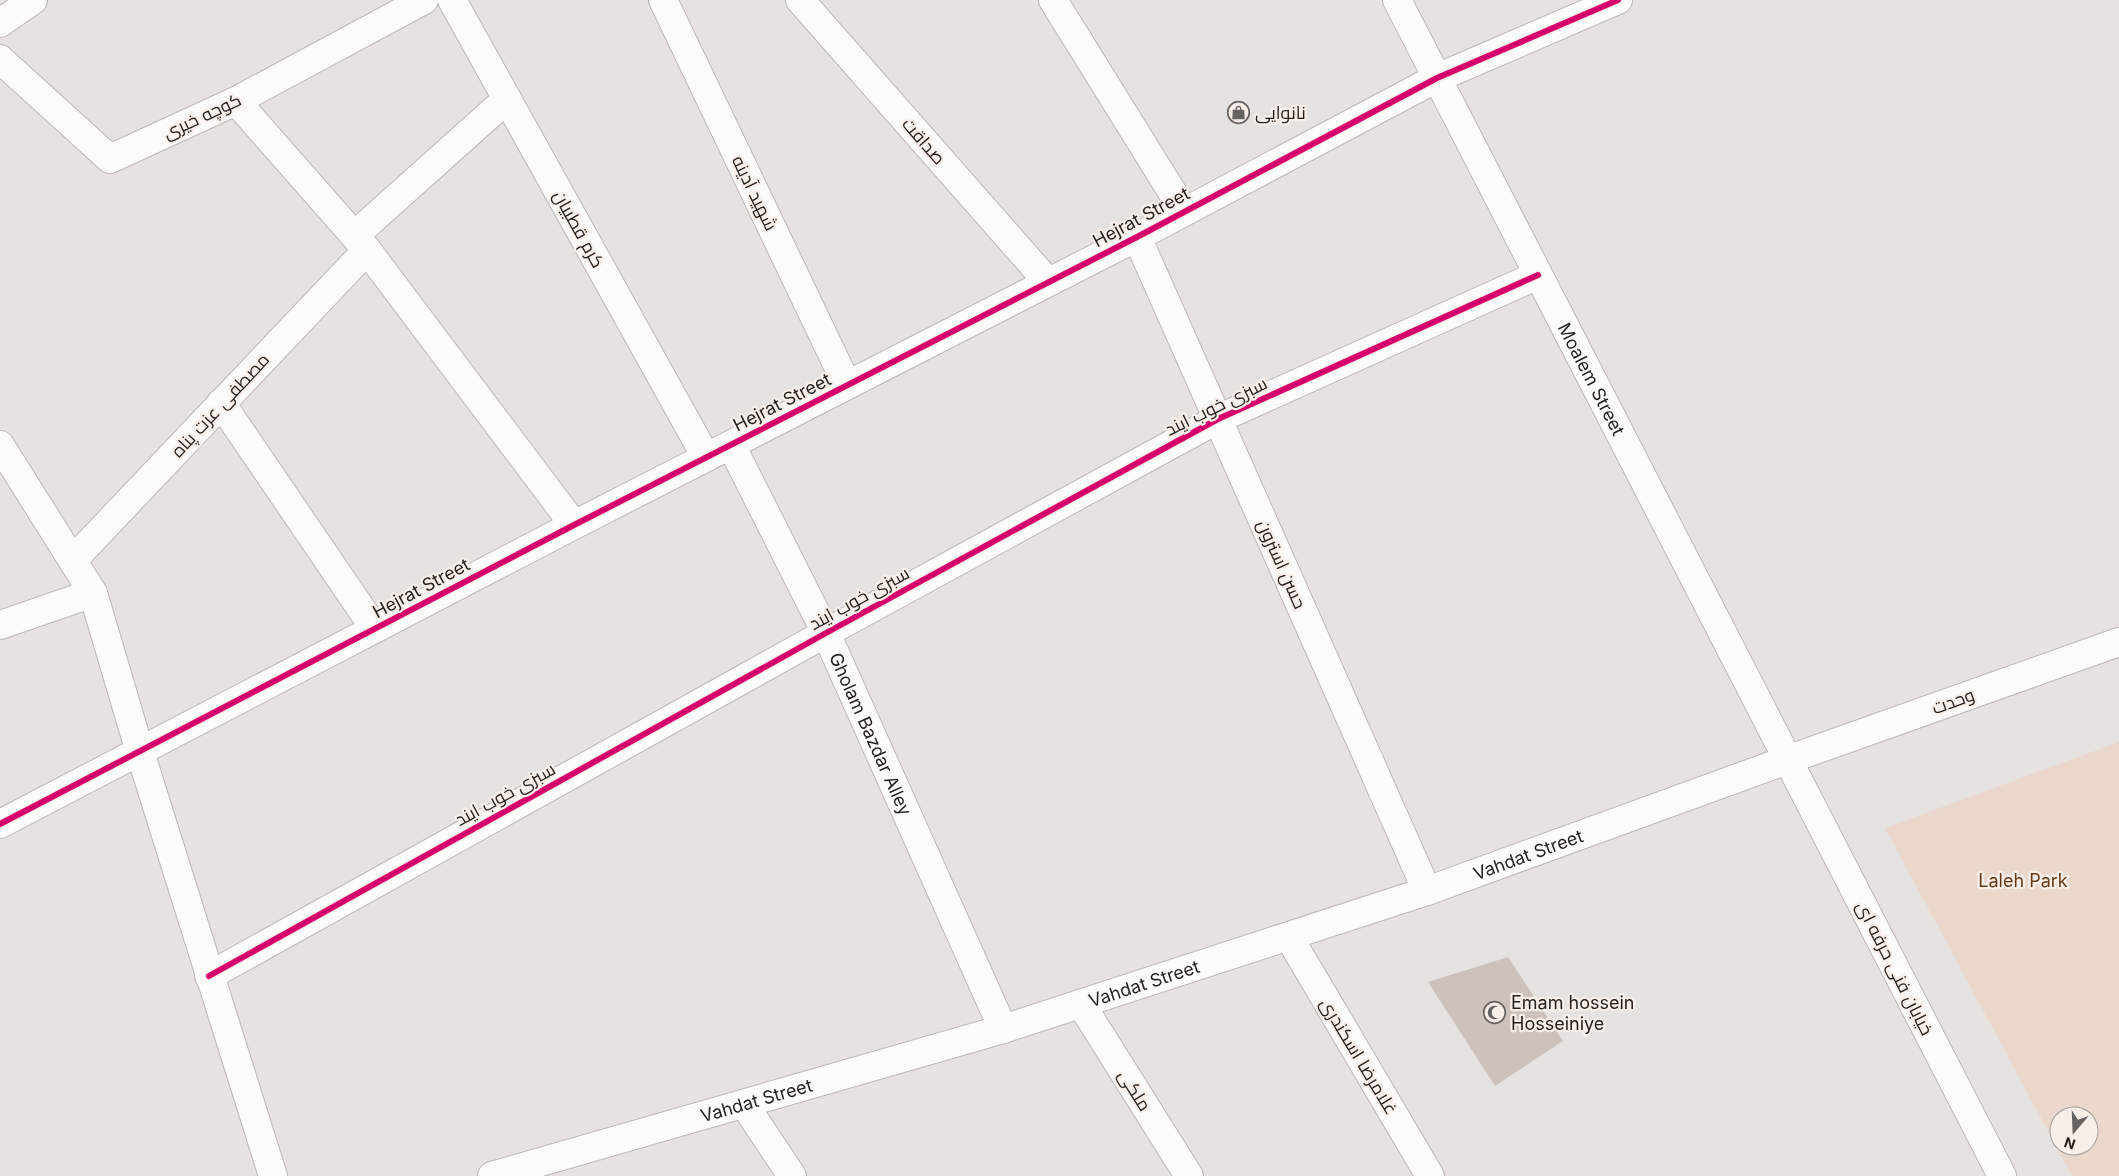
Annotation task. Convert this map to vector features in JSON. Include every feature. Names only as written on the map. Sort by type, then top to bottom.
[{"type":"street","points":[[0,23],[33,0]]},
{"type":"street","name":"کوچه خیری","points":[[0,59],[110,159],[236,101],[424,0]]},
{"type":"street","name":"کرم قطبیان","points":[[452,0],[706,457]]},
{"type":"street","name":"شهید آدینه","points":[[663,0],[847,385]]},
{"type":"street","name":"صداقت","points":[[800,0],[1048,282]]},
{"type":"street","points":[[1053,0],[1184,211]]},
{"type":"street","name":"Moalem Street","points":[[1396,0],[1787,760]]},
{"type":"street","name":"Hejrat Street","points":[[0,824],[574,525],[1137,237],[1437,78],[1618,0]]},
{"type":"street","name":"مصطفی عزت پناه","points":[[73,560],[221,403],[361,242],[507,99]]},
{"type":"street","points":[[236,101],[361,242],[574,525]]},
{"type":"street","name":"حسن استرون","points":[[1137,237],[1427,891]]},
{"type":"street","name":"سبزی خوب ایند","points":[[210,976],[826,633],[1218,419],[1538,275]]},
{"type":"street","points":[[221,403],[375,629]]},
{"type":"street","points":[[0,445],[93,593],[140,752],[273,1176]]},
{"type":"street","name":"Gholam Bazdar Alley","points":[[730,445],[826,633],[1002,1029]]},
{"type":"street","points":[[0,625],[93,593]]},
{"type":"street","name":"وحدت","points":[[1787,760],[2119,642]]},
{"type":"street","name":"Vahdat Street","points":[[494,1176],[1002,1029],[1081,1004],[1427,891],[1787,760]]},
{"type":"street","name":"خیابان فنی حرفه ای","points":[[1787,760],[2002,1176]]},
{"type":"street","name":"غلامرضا اسکندری","points":[[1289,936],[1430,1176]]},
{"type":"street","name":"ملکی","points":[[1081,1004],[1189,1176]]},
{"type":"street","points":[[744,1104],[792,1176]]},
{"type":"green space","name":"Laleh Park","points":[[2119,742],[2119,1176],[2072,1176],[2061,1156],[2099,1156],[2099,1106],[2049,1106],[2049,1133],[1885,828]]},
{"type":"building","name":"Emam hossein Hosseiniye","points":[[1508,957],[1563,1041],[1495,1086],[1428,982]]},
{"type":"cycle path","points":[[0,824],[574,525],[1137,237],[1437,78],[1618,0]]},
{"type":"cycle path","points":[[209,976],[826,633],[1218,419],[1538,275]]},
{"type":"place","name":"نانوایی","points":[[1239,112]]},
{"type":"place","name":"Emam hossein Hosseiniye","points":[[1495,1012]]}]
